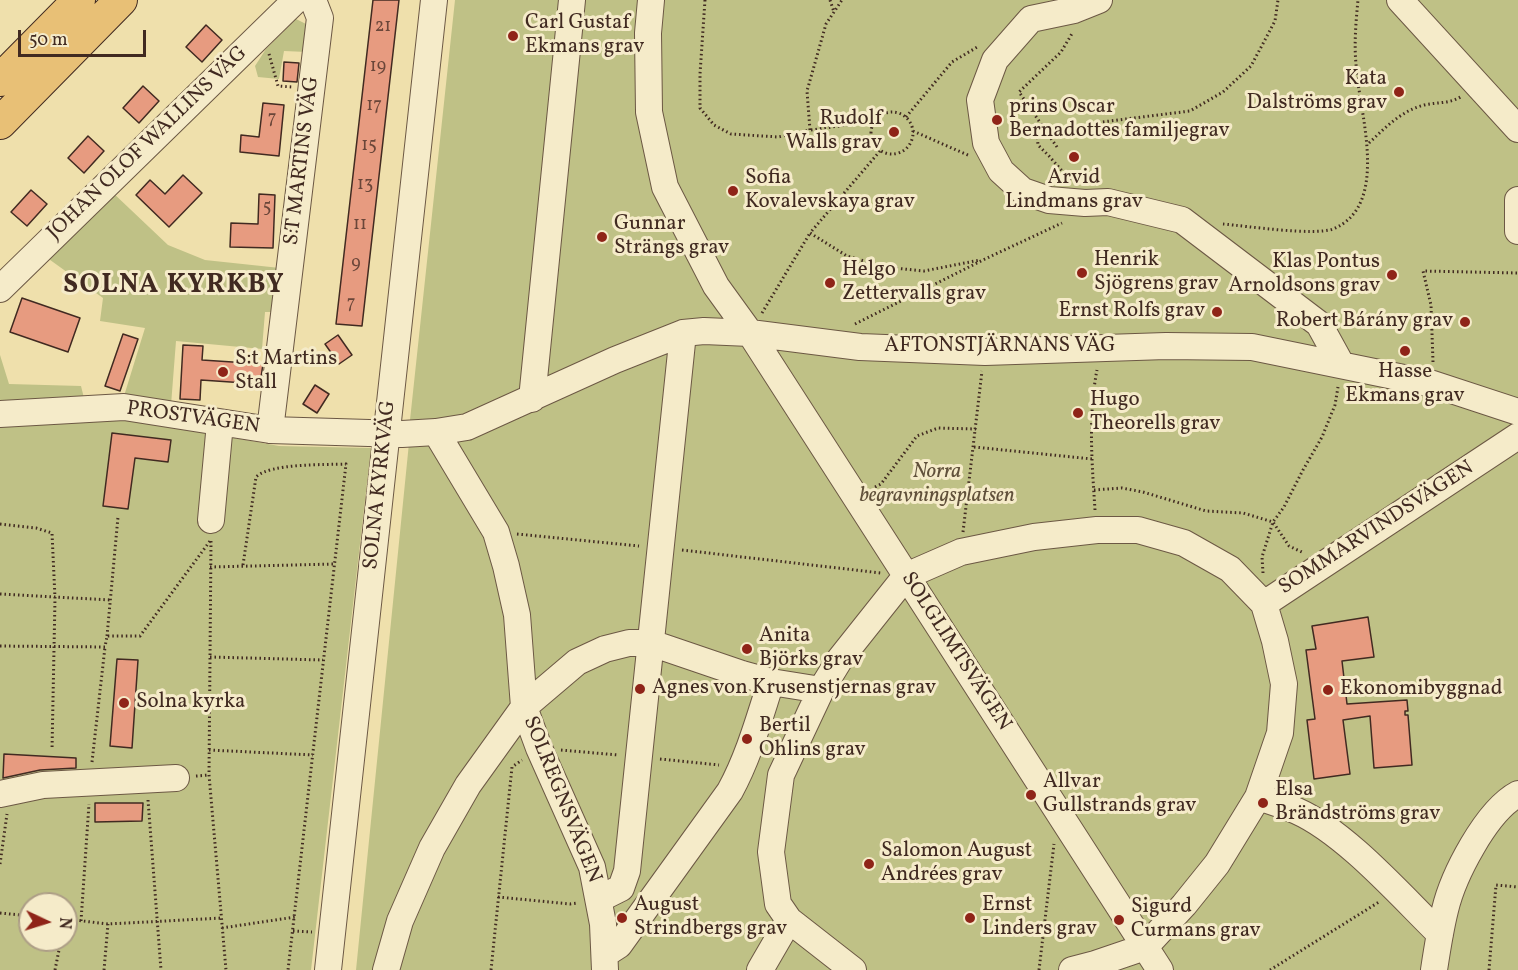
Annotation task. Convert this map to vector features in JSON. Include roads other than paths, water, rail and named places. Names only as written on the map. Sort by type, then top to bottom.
[{"type":"main road","points":[[0,80],[79,0]]},
{"type":"main road","points":[[0,123],[121,0]]},
{"type":"street","name":"JOHAN OLOF WALLINS VÄG","points":[[0,289],[296,0]]},
{"type":"street","name":"S:T MARTINS VÄG","points":[[270,430],[320,18],[313,0]]},
{"type":"street","name":"SOLNA KYRKVÄG","points":[[328,970],[434,0]]},
{"type":"street","points":[[532,399],[572,0]]},
{"type":"street","name":"SOLGLIMTSVÄGEN","points":[[651,0],[648,33],[649,112],[665,187],[716,286],[750,333],[1160,970]]},
{"type":"street","points":[[1099,0],[1074,10],[1031,19],[995,60],[980,100],[986,143],[1001,171],[1023,190],[1049,200],[1108,202],[1182,220],[1319,324],[1341,364]]},
{"type":"street","points":[[1400,0],[1518,129]]},
{"type":"street","points":[[1518,200],[1518,231]]},
{"type":"street","name":"AFTONSTJÄRNANS VÄG","points":[[387,433],[436,432],[467,427],[615,360],[683,333],[704,331],[750,333],[860,347],[985,352],[1101,348],[1252,347],[1433,384],[1518,412]]},
{"type":"street","points":[[599,899],[621,888],[627,871],[683,333]]},
{"type":"street","name":"PROSTVÄGEN","points":[[0,414],[124,407],[270,430],[387,433]]},
{"type":"street","points":[[211,520],[220,423]]},
{"type":"street","name":"SOLREGNSVÄGEN","points":[[436,432],[496,532],[517,615],[524,707],[539,748],[592,867],[599,899],[605,962]]},
{"type":"street","name":"SOMMARVINDSVÄGEN","points":[[1072,970],[1145,947],[1218,864],[1258,797],[1280,733],[1284,684],[1264,604],[1518,436]]},
{"type":"street","points":[[853,970],[789,920],[778,904],[771,852],[781,775],[821,690],[840,659],[906,576],[961,552],[1034,537],[1096,530],[1138,530],[1184,543],[1230,569],[1264,604]]},
{"type":"street","points":[[387,970],[400,921],[432,848],[468,785],[524,707],[577,662],[605,649],[629,643],[651,643],[742,674],[771,682],[821,690]]},
{"type":"street","points":[[605,962],[730,791],[743,767],[771,682]]},
{"type":"street","points":[[5,793],[43,785],[176,778]]},
{"type":"street","points":[[1434,970],[1445,908],[1466,856],[1486,827],[1516,794]]},
{"type":"street","points":[[1258,797],[1298,812],[1333,834],[1440,933]]},
{"type":"street","points":[[759,970],[789,920]]},
{"type":"place","name":"Carl Gustaf Ekmans grav","points":[[513,36]]},
{"type":"place","name":"Kata Dalströms grav","points":[[1399,92]]},
{"type":"place","name":"prins Oscar Bernadottes familjegrav","points":[[997,120]]},
{"type":"place","name":"Rudolf Walls grav","points":[[894,132]]},
{"type":"place","name":"Arvid Lindmans grav","points":[[1074,157]]},
{"type":"place","name":"Sofia Kovalevskaya grav","points":[[733,191]]},
{"type":"place","name":"Gunnar Strängs grav","points":[[602,237]]},
{"type":"place","name":"Henrik Sjögrens grav","points":[[1082,273]]},
{"type":"place","name":"Klas Pontus Arnoldsons grav","points":[[1392,275]]},
{"type":"place","name":"Helgo Zettervalls grav","points":[[830,283]]},
{"type":"place","name":"Ernst Rolfs grav","points":[[1217,312]]},
{"type":"place","name":"Robert Bárány grav","points":[[1465,322]]},
{"type":"place","name":"Hasse Ekmans grav","points":[[1405,351]]},
{"type":"place","name":"S:t Martins Stall","points":[[223,372]]},
{"type":"place","name":"Hugo Theorells grav","points":[[1078,413]]},
{"type":"place","name":"Anita Björks grav","points":[[747,649]]},
{"type":"place","name":"Agnes von Krusenstjernas grav","points":[[640,689]]},
{"type":"place","name":"Ekonomibyggnad","points":[[1328,690]]},
{"type":"place","name":"Solna kyrka","points":[[124,703]]},
{"type":"place","name":"Bertil Ohlins grav","points":[[747,739]]},
{"type":"place","name":"Allvar Gullstrands grav","points":[[1031,795]]},
{"type":"place","name":"Elsa Brändströms grav","points":[[1263,803]]},
{"type":"place","name":"Salomon August Andrées grav","points":[[869,864]]},
{"type":"place","name":"August Strindbergs grav","points":[[622,918]]},
{"type":"place","name":"Ernst Linders grav","points":[[970,918]]},
{"type":"place","name":"Sigurd Curmans grav","points":[[1119,920]]},
{"type":"district","name":"SOLNA KYRKBY","points":[[174,287]]},
{"type":"park label","name":"Norra begravningsplatsen","points":[[937,485]]}]
